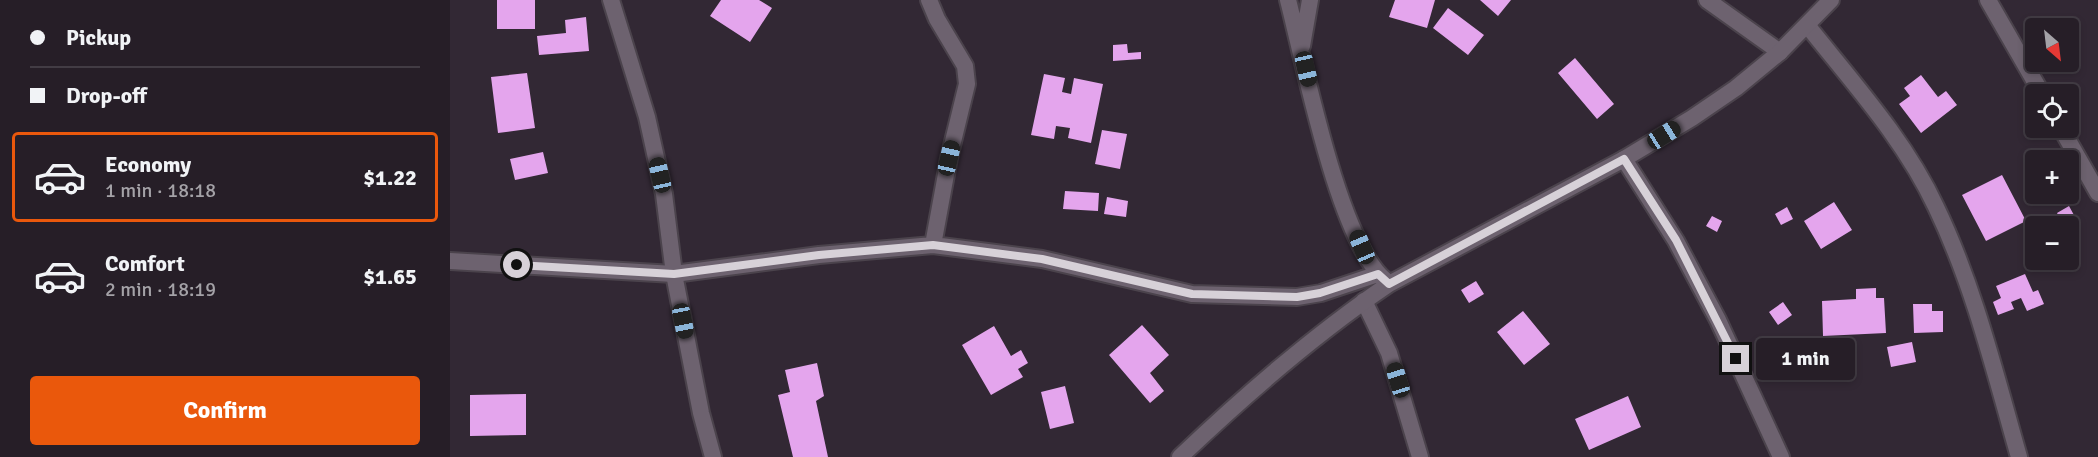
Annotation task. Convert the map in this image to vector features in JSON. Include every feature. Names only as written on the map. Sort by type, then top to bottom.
[{"type":"street","points":[[611,0],[647,117],[664,194],[674,274],[701,414],[713,457]]},
{"type":"street","points":[[929,0],[937,19],[966,66],[967,84],[949,158],[933,245]]},
{"type":"street","points":[[1288,0],[1319,126],[1344,206],[1362,247],[1384,279]]},
{"type":"street","points":[[1301,49],[1310,0]]},
{"type":"street","points":[[1707,0],[1780,52]]},
{"type":"street","points":[[450,261],[674,274],[819,255],[933,245],[1042,259],[1192,294],[1297,297],[1320,293],[1384,279],[1624,159],[1736,88],[1780,52],[1831,0]]},
{"type":"street","points":[[1988,0],[2036,84]]},
{"type":"street","points":[[1807,25],[1900,144],[1936,205],[1984,331],[2019,457]]},
{"type":"street","points":[[2067,138],[2098,193]]},
{"type":"street","points":[[1624,159],[1676,240],[1718,320],[1781,457]]},
{"type":"street","points":[[1180,457],[1298,350],[1364,301],[1384,279]]},
{"type":"street","points":[[1364,301],[1389,353],[1420,457]]},
{"type":"building","points":[[497,0],[535,0],[535,29],[497,29]]},
{"type":"building","points":[[721,0],[759,0],[772,8],[750,42],[710,16]]},
{"type":"building","points":[[1395,0],[1435,0],[1427,28],[1389,17]]},
{"type":"building","points":[[1480,0],[1511,0],[1498,16]]},
{"type":"building","points":[[1448,8],[1484,35],[1468,55],[1433,28]]},
{"type":"building","points":[[586,17],[589,51],[539,55],[537,36],[566,33],[565,20]]},
{"type":"building","points":[[1127,44],[1128,53],[1141,52],[1141,59],[1113,61],[1113,45]]},
{"type":"building","points":[[1575,58],[1614,104],[1597,119],[1558,73]]},
{"type":"building","points":[[527,73],[535,128],[498,133],[491,77]]},
{"type":"building","points":[[1044,74],[1065,78],[1062,92],[1071,94],[1074,78],[1103,84],[1091,143],[1068,138],[1070,128],[1056,126],[1054,139],[1031,135]]},
{"type":"building","points":[[1921,75],[1938,97],[1946,91],[1957,105],[1921,133],[1899,104],[1910,96],[1904,88]]},
{"type":"building","points":[[1102,130],[1127,134],[1120,169],[1095,164]]},
{"type":"building","points":[[543,152],[548,173],[515,180],[510,159]]},
{"type":"building","points":[[2002,175],[2025,222],[1986,241],[1962,195]]},
{"type":"building","points":[[1065,191],[1099,193],[1098,211],[1063,209]]},
{"type":"building","points":[[1107,197],[1128,201],[1126,217],[1104,214]]},
{"type":"building","points":[[1834,202],[1852,230],[1821,249],[1804,221]]},
{"type":"building","points":[[2069,206],[2074,216],[2059,216],[2057,213]]},
{"type":"building","points":[[1787,207],[1793,219],[1781,225],[1775,214]]},
{"type":"building","points":[[1712,216],[1722,221],[1717,232],[1706,226]]},
{"type":"building","points":[[2025,274],[2033,292],[2038,290],[2044,304],[2027,311],[2021,298],[2011,302],[2014,309],[1998,315],[1993,302],[2001,298],[1996,286]]},
{"type":"building","points":[[1476,281],[1484,294],[1469,303],[1461,290]]},
{"type":"building","points":[[1876,288],[1876,298],[1884,298],[1886,333],[1823,336],[1822,301],[1856,299],[1856,289]]},
{"type":"building","points":[[1783,302],[1792,315],[1778,325],[1769,312]]},
{"type":"building","points":[[1913,304],[1932,304],[1932,311],[1943,311],[1943,332],[1914,333]]},
{"type":"building","points":[[1523,311],[1550,344],[1524,365],[1497,332]]},
{"type":"building","points":[[1142,325],[1169,355],[1150,373],[1164,391],[1150,403],[1109,355]]},
{"type":"building","points":[[994,326],[1011,356],[1021,350],[1028,363],[1018,369],[1023,377],[991,395],[962,345]]},
{"type":"building","points":[[1912,342],[1916,362],[1891,367],[1887,347]]},
{"type":"building","points":[[817,363],[824,396],[816,401],[828,457],[793,457],[778,395],[790,392],[785,370]]},
{"type":"building","points":[[1065,386],[1074,423],[1050,429],[1041,392]]},
{"type":"building","points":[[526,394],[526,435],[470,436],[470,395]]},
{"type":"building","points":[[1628,396],[1641,427],[1589,450],[1575,419]]},
{"type":"route","points":[[517,265],[674,274],[819,255],[933,245],[1042,259],[1192,294],[1297,297],[1320,293],[1378,274],[1389,284],[1624,159],[1676,240],[1736,359]]}]
